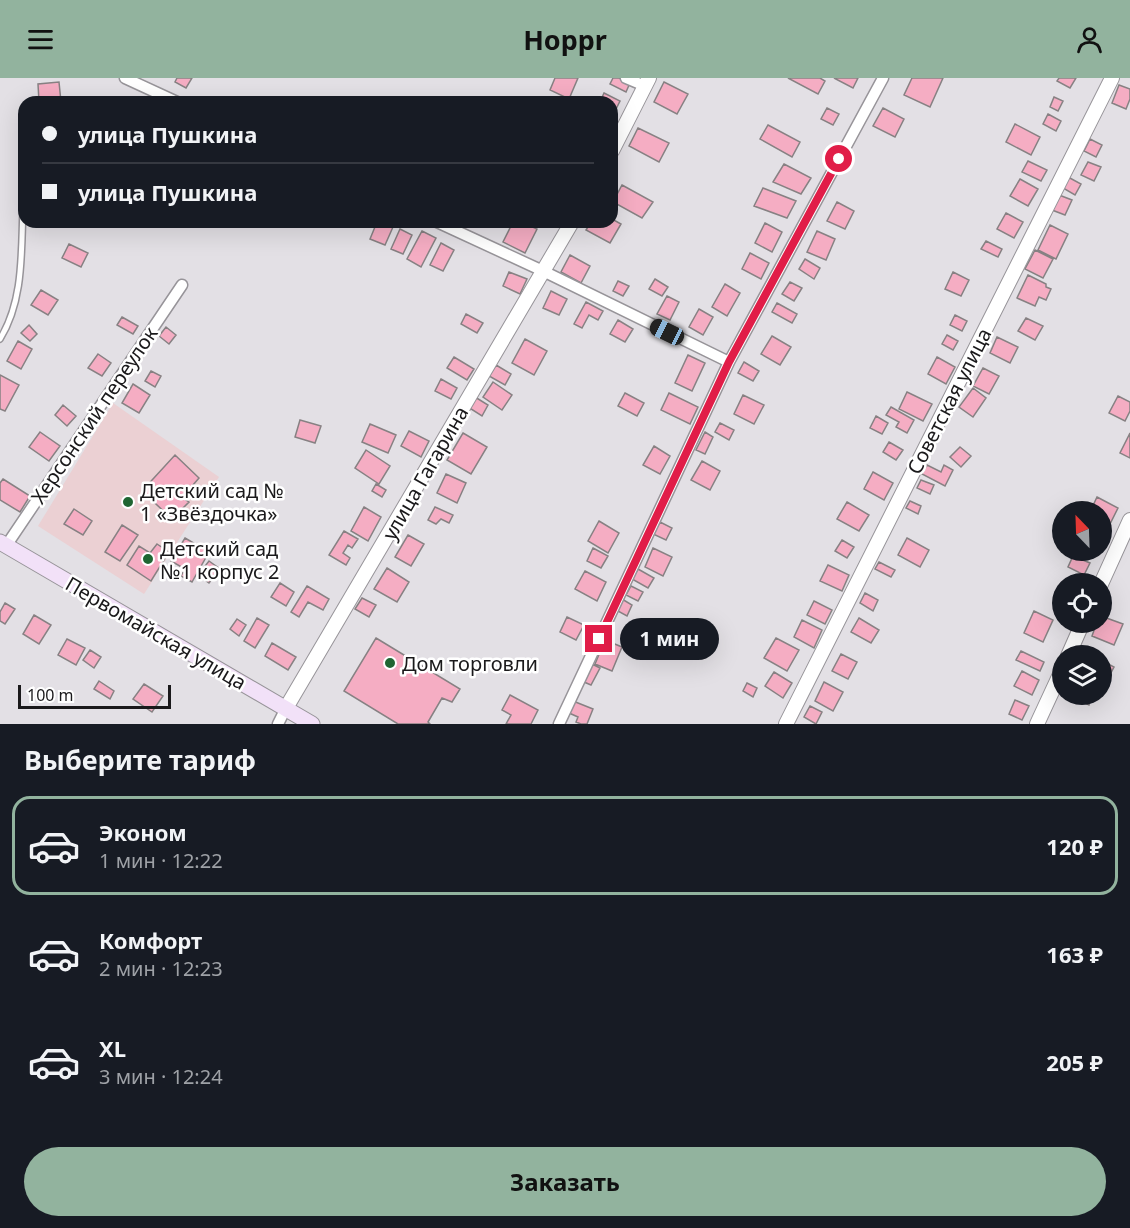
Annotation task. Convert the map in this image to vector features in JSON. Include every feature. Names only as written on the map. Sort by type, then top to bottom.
[{"type":"main road","name":"Первомайская улица","points":[[3,544],[312,724]]},
{"type":"street","points":[[125,78],[164,96]]},
{"type":"street","points":[[618,139],[647,82],[626,78]]},
{"type":"street","points":[[559,724],[729,362],[883,78]]},
{"type":"street","name":"Советская улица","points":[[786,724],[1112,78]]},
{"type":"street","points":[[450,228],[729,362]]},
{"type":"street","name":"улица Гагарина","points":[[278,724],[568,228]]},
{"type":"street","name":"Херсонский переулок","points":[[3,544],[183,285]]},
{"type":"street","points":[[1106,573],[1130,520]]},
{"type":"street","points":[[1037,724],[1052,692]]},
{"type":"lane","points":[[0,339],[9,325],[21,277],[22,228]]},
{"type":"shaded area","name":"Детский сад № 1 «Звёздочка»","points":[[113,403],[219,477],[144,594],[38,526]]},
{"type":"building","points":[[177,78],[192,78],[186,88],[175,82]]},
{"type":"building","points":[[555,78],[578,78],[570,96],[563,96],[550,90]]},
{"type":"building","points":[[613,78],[630,83],[626,92],[610,84]]},
{"type":"building","points":[[788,78],[820,78],[825,81],[818,94]]},
{"type":"building","points":[[834,78],[858,78],[853,88]]},
{"type":"building","points":[[912,78],[943,78],[930,107],[904,95]]},
{"type":"building","points":[[1059,78],[1076,78],[1070,88],[1057,81]]},
{"type":"building","points":[[59,82],[60,96],[39,96],[38,84]]},
{"type":"building","points":[[664,82],[688,94],[677,114],[654,102]]},
{"type":"building","points":[[1119,85],[1130,89],[1130,99],[1126,109],[1112,103]]},
{"type":"building","points":[[1054,97],[1063,101],[1058,111],[1050,107]]},
{"type":"building","points":[[827,108],[839,114],[833,125],[821,119]]},
{"type":"building","points":[[883,108],[904,119],[895,137],[873,126]]},
{"type":"building","points":[[1048,114],[1061,121],[1056,131],[1043,124]]},
{"type":"building","points":[[1015,124],[1040,137],[1031,155],[1006,142]]},
{"type":"building","points":[[768,125],[800,142],[792,157],[760,139]]},
{"type":"building","points":[[638,128],[669,143],[659,162],[629,146]]},
{"type":"building","points":[[1090,139],[1102,145],[1096,157],[1084,151]]},
{"type":"building","points":[[1028,161],[1047,170],[1041,181],[1022,172]]},
{"type":"building","points":[[1088,162],[1101,167],[1094,181],[1081,175]]},
{"type":"building","points":[[784,164],[811,178],[801,194],[773,182]]},
{"type":"building","points":[[1068,177],[1081,184],[1075,195],[1063,188]]},
{"type":"building","points":[[1020,179],[1038,189],[1028,206],[1010,196]]},
{"type":"building","points":[[622,185],[653,202],[642,218],[618,205],[618,193]]},
{"type":"building","points":[[763,188],[796,201],[787,218],[754,206]]},
{"type":"building","points":[[1059,195],[1072,200],[1065,215],[1052,210]]},
{"type":"building","points":[[837,202],[854,211],[845,229],[827,221]]},
{"type":"building","points":[[1006,213],[1023,222],[1014,238],[997,229]]},
{"type":"building","points":[[618,222],[621,224],[610,243],[586,230],[587,228],[618,228]]},
{"type":"building","points":[[765,223],[782,232],[772,252],[755,243]]},
{"type":"building","points":[[1050,225],[1068,234],[1056,259],[1038,250]]},
{"type":"building","points":[[375,228],[393,228],[385,245],[370,239]]},
{"type":"building","points":[[510,228],[537,229],[525,253],[503,242]]},
{"type":"building","points":[[400,229],[412,235],[403,254],[391,249]]},
{"type":"building","points":[[422,231],[436,238],[421,267],[407,259]]},
{"type":"building","points":[[817,231],[835,239],[826,260],[807,252]]},
{"type":"building","points":[[986,241],[1002,249],[998,257],[981,249]]},
{"type":"building","points":[[441,243],[454,250],[443,271],[430,265]]},
{"type":"building","points":[[69,244],[88,253],[81,267],[62,258]]},
{"type":"building","points":[[1035,250],[1053,259],[1043,278],[1025,269]]},
{"type":"building","points":[[750,253],[769,263],[761,279],[742,269]]},
{"type":"building","points":[[570,255],[590,266],[581,283],[561,272]]},
{"type":"building","points":[[805,259],[820,268],[814,279],[799,269]]},
{"type":"building","points":[[509,272],[527,279],[520,294],[503,286]]},
{"type":"building","points":[[953,272],[969,280],[961,296],[945,289]]},
{"type":"building","points":[[1028,275],[1051,289],[1046,300],[1039,297],[1035,306],[1017,298]]},
{"type":"building","points":[[655,279],[668,287],[662,296],[649,289]]},
{"type":"building","points":[[618,281],[629,286],[623,296],[613,291]]},
{"type":"building","points":[[790,282],[802,288],[794,301],[782,294]]},
{"type":"building","points":[[725,284],[740,293],[727,316],[712,307]]},
{"type":"building","points":[[41,290],[58,300],[48,315],[31,305]]},
{"type":"building","points":[[551,291],[567,299],[559,315],[543,308]]},
{"type":"building","points":[[667,296],[679,302],[670,320],[657,314]]},
{"type":"building","points":[[586,302],[603,311],[598,320],[589,315],[582,328],[574,324]]},
{"type":"building","points":[[777,303],[797,314],[792,323],[772,312]]},
{"type":"building","points":[[699,309],[713,317],[703,335],[689,327]]},
{"type":"building","points":[[466,314],[483,323],[477,333],[461,324]]},
{"type":"building","points":[[955,315],[967,321],[962,331],[950,325]]},
{"type":"building","points":[[122,317],[138,326],[133,334],[117,325]]},
{"type":"building","points":[[1026,318],[1043,326],[1035,340],[1018,331]]},
{"type":"building","points":[[618,320],[633,329],[625,342],[610,334]]},
{"type":"building","points":[[29,325],[37,334],[30,341],[21,333]]},
{"type":"building","points":[[166,327],[176,335],[169,344],[159,336]]},
{"type":"building","points":[[947,335],[958,341],[953,350],[942,344]]},
{"type":"building","points":[[772,336],[791,347],[780,365],[761,354]]},
{"type":"building","points":[[997,337],[1018,347],[1010,363],[990,353]]},
{"type":"building","points":[[525,339],[547,351],[534,375],[512,363]]},
{"type":"building","points":[[18,341],[32,349],[21,369],[7,361]]},
{"type":"building","points":[[98,354],[111,363],[102,376],[88,368]]},
{"type":"building","points":[[688,355],[705,363],[692,391],[675,383]]},
{"type":"building","points":[[454,357],[474,369],[467,380],[447,368]]},
{"type":"building","points":[[937,357],[955,367],[946,384],[928,374]]},
{"type":"building","points":[[744,362],[759,371],[753,381],[738,373]]},
{"type":"building","points":[[496,365],[511,374],[505,385],[489,376]]},
{"type":"building","points":[[983,368],[999,376],[989,394],[973,386]]},
{"type":"building","points":[[151,371],[161,376],[155,387],[145,381]]},
{"type":"building","points":[[0,375],[19,385],[5,411],[0,409]]},
{"type":"building","points":[[441,379],[457,388],[451,399],[435,391]]},
{"type":"building","points":[[493,382],[512,395],[502,410],[483,397]]},
{"type":"building","points":[[133,384],[150,395],[139,413],[122,403]]},
{"type":"building","points":[[973,388],[986,398],[973,417],[959,407]]},
{"type":"building","points":[[907,392],[932,404],[923,421],[899,409]]},
{"type":"building","points":[[625,393],[644,403],[637,416],[618,406]]},
{"type":"building","points":[[669,393],[698,407],[690,424],[661,410]]},
{"type":"building","points":[[743,395],[764,405],[754,424],[734,414]]},
{"type":"building","points":[[1118,396],[1130,402],[1130,411],[1125,421],[1109,413]]},
{"type":"building","points":[[475,397],[488,405],[482,416],[468,407]]},
{"type":"building","points":[[63,405],[76,416],[67,426],[55,415]]},
{"type":"building","points":[[891,407],[914,420],[907,433],[896,427],[899,422],[886,415]]},
{"type":"building","points":[[876,416],[888,423],[882,434],[870,428]]},
{"type":"building","points":[[300,420],[321,426],[315,443],[295,437]]},
{"type":"building","points":[[720,423],[734,430],[729,440],[715,432]]},
{"type":"building","points":[[370,424],[396,435],[388,453],[362,442]]},
{"type":"building","points":[[409,431],[429,441],[421,457],[401,446]]},
{"type":"building","points":[[40,432],[60,446],[49,461],[29,447]]},
{"type":"building","points":[[705,432],[713,437],[705,454],[696,450]]},
{"type":"building","points":[[463,433],[487,447],[471,474],[447,460]]},
{"type":"building","points":[[1130,433],[1130,458],[1120,453]]},
{"type":"building","points":[[889,442],[903,450],[896,460],[883,452]]},
{"type":"building","points":[[654,446],[670,456],[660,474],[643,465]]},
{"type":"building","points":[[960,447],[971,456],[961,467],[950,457]]},
{"type":"building","points":[[366,450],[390,466],[379,484],[355,468]]},
{"type":"building","points":[[175,455],[199,478],[193,485],[197,488],[186,500],[189,502],[172,519],[142,491]]},
{"type":"building","points":[[702,461],[720,471],[710,490],[691,480]]},
{"type":"building","points":[[927,465],[941,472],[944,465],[953,470],[945,486],[922,474]]},
{"type":"building","points":[[873,472],[893,483],[884,500],[864,489]]},
{"type":"building","points":[[446,474],[466,483],[457,503],[437,493]]},
{"type":"building","points":[[3,479],[30,496],[20,512],[0,500],[0,483]]},
{"type":"building","points":[[921,480],[934,485],[930,494],[917,488]]},
{"type":"building","points":[[376,484],[386,490],[382,497],[372,491]]},
{"type":"building","points":[[910,501],[921,506],[918,514],[906,508]]},
{"type":"building","points":[[847,502],[869,515],[859,531],[837,519]]},
{"type":"building","points":[[1112,505],[1118,508],[1112,520]]},
{"type":"building","points":[[364,507],[381,517],[368,541],[351,531]]},
{"type":"building","points":[[435,507],[453,515],[449,523],[441,519],[436,524],[428,520]]},
{"type":"building","points":[[74,509],[92,521],[83,535],[64,524]]},
{"type":"building","points":[[599,521],[619,533],[608,553],[588,541]]},
{"type":"building","points":[[660,522],[672,528],[666,540],[653,534]]},
{"type":"building","points":[[122,525],[138,535],[120,561],[105,552]]},
{"type":"building","points":[[344,531],[358,539],[352,548],[348,545],[343,553],[350,558],[346,565],[329,555]]},
{"type":"building","points":[[408,535],[424,544],[411,566],[395,557]]},
{"type":"building","points":[[185,538],[209,552],[192,582],[181,576],[185,569],[171,561]]},
{"type":"building","points":[[907,538],[929,550],[920,567],[898,555]]},
{"type":"building","points":[[842,540],[854,547],[847,558],[835,551]]},
{"type":"building","name":"Детский сад №1 корпус 2","points":[[157,544],[169,552],[151,581],[127,565],[139,546],[150,553]]},
{"type":"building","points":[[593,548],[608,556],[601,568],[587,561]]},
{"type":"building","points":[[653,548],[672,557],[663,576],[645,567]]},
{"type":"building","points":[[209,561],[220,569],[209,583],[198,575]]},
{"type":"building","points":[[1071,561],[1090,563],[1085,573],[1068,567]]},
{"type":"building","points":[[879,562],[895,570],[891,577],[875,569]]},
{"type":"building","points":[[828,565],[849,575],[842,591],[820,581]]},
{"type":"building","points":[[387,568],[409,582],[397,602],[374,589]]},
{"type":"building","points":[[638,569],[654,578],[648,588],[632,579]]},
{"type":"building","points":[[585,571],[606,582],[597,601],[575,589]]},
{"type":"building","points":[[280,583],[294,592],[286,606],[271,597]]},
{"type":"building","points":[[307,586],[329,599],[323,610],[308,602],[299,617],[291,612]]},
{"type":"building","points":[[631,586],[643,592],[638,601],[626,595]]},
{"type":"building","points":[[865,593],[878,600],[873,611],[860,603]]},
{"type":"building","points":[[362,598],[376,605],[369,617],[355,609]]},
{"type":"building","points":[[622,599],[632,605],[627,616],[616,610]]},
{"type":"building","points":[[814,601],[832,610],[825,624],[807,615]]},
{"type":"building","points":[[5,603],[15,609],[5,624],[0,621],[0,612]]},
{"type":"building","points":[[1034,611],[1052,620],[1043,642],[1024,633]]},
{"type":"building","points":[[34,615],[51,625],[39,644],[23,634]]},
{"type":"building","points":[[567,617],[584,625],[576,640],[560,632]]},
{"type":"building","points":[[257,618],[269,625],[255,648],[244,641]]},
{"type":"building","points":[[859,618],[879,630],[871,643],[851,632]]},
{"type":"building","points":[[237,619],[246,625],[239,636],[230,629]]},
{"type":"building","points":[[802,620],[822,630],[814,648],[794,637]]},
{"type":"building","points":[[1112,620],[1123,624],[1114,645],[1092,636],[1093,633],[1112,633]]},
{"type":"building","name":"Дом торговли","points":[[376,638],[460,689],[452,702],[442,698],[428,722],[430,724],[398,724],[344,691]]},
{"type":"building","points":[[776,638],[799,650],[787,671],[764,658]]},
{"type":"building","points":[[67,639],[85,648],[76,665],[58,655]]},
{"type":"building","points":[[605,640],[622,647],[612,671],[595,664]]},
{"type":"building","points":[[272,643],[296,657],[288,670],[265,656]]},
{"type":"building","points":[[90,650],[101,657],[94,668],[83,660]]},
{"type":"building","points":[[1021,651],[1044,662],[1040,671],[1016,660]]},
{"type":"building","points":[[841,654],[857,662],[848,679],[832,671]]},
{"type":"building","points":[[592,664],[600,668],[591,685],[584,682]]},
{"type":"building","points":[[1022,671],[1039,680],[1032,695],[1014,686]]},
{"type":"building","points":[[774,672],[792,683],[783,698],[765,686]]},
{"type":"building","points":[[99,681],[114,691],[110,699],[94,689]]},
{"type":"building","points":[[824,682],[843,692],[833,711],[815,701]]},
{"type":"building","points":[[747,683],[757,688],[753,697],[743,691]]},
{"type":"building","points":[[144,684],[163,696],[152,712],[133,699]]},
{"type":"building","points":[[510,695],[538,710],[531,724],[506,724],[511,715],[502,710]]},
{"type":"building","points":[[1015,700],[1029,706],[1022,720],[1009,714]]},
{"type":"building","points":[[573,701],[593,709],[587,724],[576,722],[578,717],[569,713]]},
{"type":"building","points":[[810,706],[822,712],[816,724],[804,717]]},
{"type":"place","name":"Детский сад № 1 «Звёздочка»","points":[[128,502]]},
{"type":"place","name":"Детский сад №1 корпус 2","points":[[148,559]]},
{"type":"place","name":"Дом торговли","points":[[390,663]]},
{"type":"route","points":[[599,639],[729,362],[839,159]]}]
